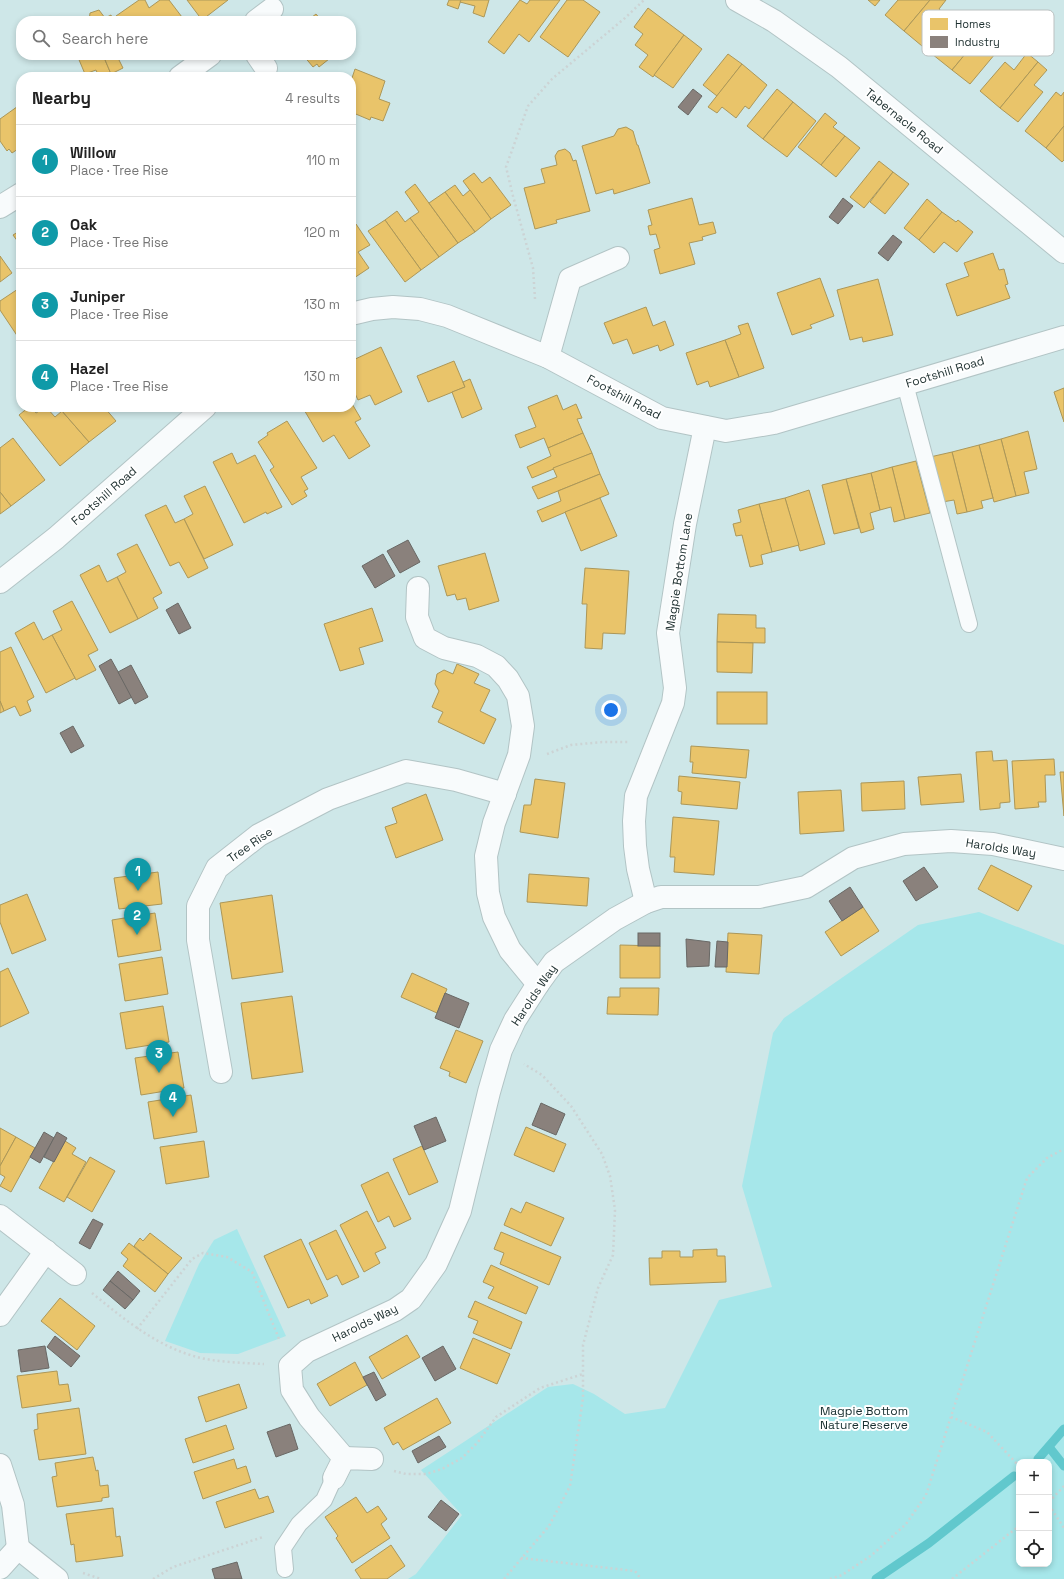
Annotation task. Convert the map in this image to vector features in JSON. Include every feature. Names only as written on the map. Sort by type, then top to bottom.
[{"type":"street","name":"Tabernacle Road","points":[[737,0],[774,21],[839,67],[1064,252]]},
{"type":"street","points":[[187,72],[203,60]]},
{"type":"street","points":[[0,207],[16,197]]},
{"type":"street","points":[[548,357],[570,279],[618,258]]},
{"type":"street","name":"Footshill Road","points":[[356,313],[372,309],[393,307],[420,309],[470,324],[548,357],[662,418],[726,431],[774,423],[1064,337]]},
{"type":"street","name":"Footshill Road","points":[[0,582],[56,538],[199,412]]},
{"type":"street","name":"Magpie Bottom Lane","points":[[646,902],[638,869],[635,846],[634,821],[636,796],[673,703],[675,688],[668,633],[686,524],[705,427]]},
{"type":"street","points":[[418,588],[417,617],[425,638],[444,648],[477,656],[496,666],[508,679],[518,696],[523,726],[519,756],[494,823],[486,856],[488,892],[494,917],[510,950],[538,984]]},
{"type":"street","name":"Tree Rise","points":[[221,1072],[198,940],[198,906],[217,868],[259,835],[328,799],[406,771],[456,780],[505,794]]},
{"type":"street","name":"Harolds Way","points":[[290,1366],[307,1351],[395,1310],[410,1299],[436,1264],[460,1211],[489,1092],[501,1050],[515,1020],[554,962],[615,920],[646,902],[661,897],[759,897],[806,887],[853,858],[904,844],[951,841],[992,844],[1064,859]]},
{"type":"street","points":[[0,1216],[75,1274]]},
{"type":"street","points":[[0,1314],[46,1251]]},
{"type":"street","points":[[290,1366],[292,1390],[309,1417],[344,1458],[372,1459]]},
{"type":"street","points":[[334,1478],[344,1458]]},
{"type":"street","points":[[0,1465],[13,1505],[18,1548],[57,1579]]},
{"type":"street","points":[[0,1568],[18,1548]]},
{"type":"lane","points":[[905,384],[969,624]]},
{"type":"lane","points":[[285,1569],[283,1548],[299,1524],[324,1500],[334,1478]]},
{"type":"path","points":[[535,300],[534,268],[506,166],[528,106],[552,79],[625,18],[644,0]]},
{"type":"path","points":[[571,745],[602,742]]},
{"type":"path","points":[[501,1050],[542,1075],[571,1106],[602,1154],[610,1176],[615,1210],[613,1255],[598,1288],[583,1345],[583,1398],[570,1486],[549,1526],[504,1579]]},
{"type":"path","points":[[830,1579],[842,1575],[872,1555],[906,1524],[926,1495],[1027,1178],[1047,1158],[1064,1149]]},
{"type":"path","points":[[75,1274],[78,1282],[137,1329],[165,1345],[197,1357],[243,1363],[290,1366],[252,1272],[227,1257],[203,1253],[192,1259],[137,1329]]},
{"type":"path","points":[[372,1459],[387,1470],[406,1474],[426,1474],[442,1469],[462,1458],[478,1442],[496,1417],[540,1388],[583,1374]]},
{"type":"path","points":[[951,1417],[987,1432],[1016,1463]]},
{"type":"path","points":[[1052,1499],[1064,1486]]},
{"type":"path","points":[[1052,1510],[1064,1528]]},
{"type":"path","points":[[952,1579],[1016,1528]]},
{"type":"path","points":[[153,1579],[173,1567],[248,1542]]},
{"type":"path","points":[[521,1558],[635,1571],[641,1579]]},
{"type":"green space","name":"Magpie Bottom Nature Reserve","points":[[979,912],[1064,945],[1064,1579],[408,1579],[416,1574],[462,1515],[421,1470],[548,1387],[573,1384],[594,1394],[625,1414],[665,1408],[719,1300],[772,1287],[742,1186],[773,1033],[784,1018],[918,925]]},
{"type":"green space","points":[[237,1229],[286,1336],[238,1354],[200,1353],[165,1341],[199,1264],[214,1240]]},
{"type":"building: Homes","points":[[139,0],[145,0],[149,8],[160,0],[169,0],[181,16],[116,16]]},
{"type":"building: Homes","points":[[187,0],[228,0],[207,16],[199,16]]},
{"type":"building: Homes","points":[[449,0],[461,0],[458,9],[447,5]]},
{"type":"building: Homes","points":[[461,0],[489,0],[484,17],[473,13],[475,6],[460,2]]},
{"type":"building: Homes","points":[[520,0],[527,4],[530,0],[560,0],[529,42],[519,34],[504,54],[488,42]]},
{"type":"building: Homes","points":[[567,0],[583,0],[600,12],[568,57],[540,37]]},
{"type":"building: Homes","points":[[868,0],[880,0],[875,6]]},
{"type":"building: Homes","points":[[898,0],[930,0],[904,31],[885,15]]},
{"type":"building: Homes","points":[[930,0],[946,0],[939,9],[940,10],[922,10],[922,46],[904,31]]},
{"type":"building: Homes","points":[[648,8],[684,35],[653,77],[639,67],[648,55],[635,45],[643,34],[634,27]]},
{"type":"building: Homes","points":[[99,10],[104,16],[90,16],[90,13]]},
{"type":"building: Homes","points":[[684,35],[702,49],[673,88],[654,75]]},
{"type":"building: Homes","points":[[728,54],[742,64],[717,96],[703,85]]},
{"type":"building: Homes","points":[[934,56],[964,56],[952,70]]},
{"type":"building: Homes","points":[[964,56],[993,56],[970,84],[952,70]]},
{"type":"building: Homes","points":[[1025,56],[1031,56],[1038,62],[1000,108],[980,91],[1005,62],[1014,70]]},
{"type":"building: Homes","points":[[79,60],[105,60],[110,72],[97,72],[96,70],[84,72]]},
{"type":"building: Homes","points":[[105,60],[119,60],[123,68],[115,72],[110,72]]},
{"type":"building: Homes","points":[[307,60],[328,60],[319,67],[317,64],[313,67]]},
{"type":"building: Homes","points":[[1038,62],[1047,70],[1034,85],[1043,92],[1018,122],[1000,108]]},
{"type":"building: Homes","points":[[742,64],[767,85],[749,109],[745,106],[736,118],[722,107],[717,113],[708,107]]},
{"type":"building: Homes","points":[[355,69],[385,81],[379,99],[390,103],[383,121],[371,117],[370,120],[356,114],[356,72],[354,72]]},
{"type":"building: Homes","points":[[777,89],[793,102],[763,139],[747,126]]},
{"type":"building: Homes","points":[[1056,92],[1061,96],[1064,92],[1064,126],[1046,148],[1025,131]]},
{"type":"building: Homes","points":[[793,102],[816,121],[787,157],[763,139]]},
{"type":"building: Homes","points":[[16,108],[16,150],[12,153],[9,149],[7,151],[0,141],[0,119]]},
{"type":"building: Homes","points":[[825,113],[837,123],[833,127],[845,136],[821,165],[798,147]]},
{"type":"building: Homes","points":[[1064,126],[1064,160],[1062,162],[1046,148]]},
{"type":"building: Homes","points":[[626,127],[633,131],[650,183],[614,194],[613,189],[596,194],[582,146],[614,136],[618,129]]},
{"type":"building: Homes","points":[[845,136],[860,148],[836,177],[821,165]]},
{"type":"building: Homes","points":[[565,149],[570,153],[573,161],[576,160],[590,211],[556,220],[557,223],[535,229],[524,188],[545,183],[541,169],[557,165],[555,156],[558,151]]},
{"type":"building: Homes","points":[[879,161],[893,172],[864,208],[850,197]]},
{"type":"building: Homes","points":[[893,172],[909,184],[885,214],[870,202]]},
{"type":"building: Homes","points":[[474,173],[482,183],[490,177],[511,205],[491,219],[463,181]]},
{"type":"building: Homes","points":[[415,184],[458,243],[439,257],[410,218],[419,212],[405,192]]},
{"type":"building: Homes","points":[[455,185],[463,196],[470,190],[491,219],[475,232],[445,192]]},
{"type":"building: Homes","points":[[445,192],[475,232],[458,243],[429,203]]},
{"type":"building: Homes","points":[[692,198],[699,225],[713,222],[716,233],[702,237],[703,240],[689,243],[695,264],[660,274],[654,250],[660,248],[656,234],[650,235],[648,226],[652,225],[648,210]]},
{"type":"building: Homes","points":[[927,199],[942,212],[919,240],[904,228]]},
{"type":"building: Homes","points":[[397,211],[405,222],[410,218],[439,257],[421,270],[385,220]]},
{"type":"building: Homes","points":[[942,212],[956,222],[958,220],[973,232],[957,252],[944,242],[934,253],[919,240]]},
{"type":"building: Homes","points":[[385,220],[421,270],[405,282],[368,231]]},
{"type":"building: Homes","points":[[356,224],[370,245],[358,252],[369,268],[356,277]]},
{"type":"building: Homes","points":[[993,253],[999,270],[1004,269],[1008,284],[1005,285],[1010,298],[957,316],[946,284],[969,276],[964,263]]},
{"type":"building: Homes","points":[[0,256],[12,273],[0,282]]},
{"type":"building: Homes","points":[[820,278],[834,316],[810,325],[812,328],[792,335],[777,293]]},
{"type":"building: Homes","points":[[878,279],[893,335],[863,342],[862,337],[850,340],[837,290]]},
{"type":"building: Homes","points":[[16,290],[16,334],[0,310],[0,301]]},
{"type":"building: Homes","points":[[646,307],[653,326],[665,321],[674,345],[660,351],[658,345],[633,354],[627,339],[613,344],[604,323]]},
{"type":"building: Homes","points":[[748,323],[764,368],[739,377],[725,340],[741,334],[738,326]]},
{"type":"building: Homes","points":[[725,340],[739,377],[710,387],[708,381],[697,385],[686,353]]},
{"type":"building: Homes","points":[[381,347],[402,392],[375,405],[370,395],[358,400],[356,396],[356,359]]},
{"type":"building: Homes","points":[[454,361],[465,387],[428,402],[417,376]]},
{"type":"building: Homes","points":[[470,379],[482,409],[462,418],[452,392],[465,387],[463,382]]},
{"type":"building: Homes","points":[[1064,388],[1064,422],[1054,392]]},
{"type":"building: Homes","points":[[557,395],[563,410],[576,404],[582,418],[577,419],[583,433],[548,448],[544,438],[520,448],[515,435],[536,427],[528,407]]},
{"type":"building: Homes","points":[[356,410],[361,419],[355,422],[370,446],[349,459],[334,435],[323,442],[305,412],[356,412]]},
{"type":"building: Homes","points":[[23,412],[50,412],[55,417],[63,412],[89,442],[60,466],[19,415]]},
{"type":"building: Homes","points":[[63,412],[108,412],[116,421],[89,442]]},
{"type":"building: Homes","points":[[287,421],[317,468],[301,477],[308,489],[304,491],[307,496],[292,505],[270,470],[274,467],[258,442],[268,435],[267,433]]},
{"type":"building: Homes","points":[[1028,431],[1037,469],[1024,472],[1029,493],[1016,496],[1001,439]]},
{"type":"building: Homes","points":[[583,433],[592,453],[532,478],[527,467],[551,456],[548,448]]},
{"type":"building: Homes","points":[[13,438],[45,480],[11,506],[0,492],[0,448]]},
{"type":"building: Homes","points":[[1001,439],[1016,496],[994,502],[979,445]]},
{"type":"building: Homes","points":[[979,445],[993,498],[981,501],[983,508],[967,512],[952,452]]},
{"type":"building: Homes","points":[[952,452],[967,512],[957,514],[954,500],[942,502],[930,457]]},
{"type":"building: Homes","points":[[232,453],[237,464],[255,455],[282,507],[267,514],[266,512],[244,523],[213,462]]},
{"type":"building: Homes","points":[[592,453],[600,474],[538,499],[532,487],[557,477],[553,468]]},
{"type":"building: Homes","points":[[916,461],[930,513],[905,519],[892,467]]},
{"type":"building: Homes","points":[[892,467],[905,519],[894,522],[891,507],[880,510],[871,473]]},
{"type":"building: Homes","points":[[871,473],[880,510],[870,513],[874,529],[861,533],[846,479]]},
{"type":"building: Homes","points":[[600,474],[609,494],[542,522],[537,511],[561,501],[558,491]]},
{"type":"building: Homes","points":[[846,479],[859,528],[834,534],[822,485]]},
{"type":"building: Homes","points":[[205,486],[233,545],[204,559],[184,519],[193,514],[184,496]]},
{"type":"building: Homes","points":[[809,490],[825,544],[800,551],[785,498]]},
{"type":"building: Homes","points":[[0,492],[11,506],[0,514]]},
{"type":"building: Homes","points":[[600,498],[617,536],[581,551],[565,512]]},
{"type":"building: Homes","points":[[785,498],[799,545],[772,552],[759,504]]},
{"type":"building: Homes","points":[[759,504],[772,552],[761,555],[763,564],[750,567],[742,535],[736,536],[733,524],[741,522],[738,510]]},
{"type":"building: Homes","points":[[166,505],[175,523],[184,519],[208,568],[188,578],[179,562],[170,566],[145,515]]},
{"type":"building: Homes","points":[[137,544],[162,593],[153,598],[158,608],[138,619],[117,577],[126,572],[117,554]]},
{"type":"building: Homes","points":[[485,553],[499,601],[469,610],[466,598],[457,600],[455,594],[447,596],[438,566]]},
{"type":"building: Homes","points":[[99,565],[107,582],[117,577],[138,619],[110,633],[80,575]]},
{"type":"building: Homes","points":[[585,568],[629,571],[625,634],[603,633],[602,649],[585,648],[587,604],[582,604]]},
{"type":"building: Homes","points":[[72,601],[98,650],[88,655],[96,670],[76,680],[52,635],[62,630],[53,611]]},
{"type":"building: Homes","points":[[372,608],[383,641],[359,648],[364,664],[340,671],[324,624]]},
{"type":"building: Homes","points":[[718,614],[756,615],[756,628],[765,628],[765,643],[717,642]]},
{"type":"building: Homes","points":[[34,622],[43,640],[52,635],[75,678],[46,693],[15,633]]},
{"type":"building: Homes","points":[[717,642],[753,643],[752,673],[717,672]]},
{"type":"building: Homes","points":[[11,647],[34,697],[27,701],[31,711],[20,716],[15,706],[4,711],[0,701],[0,652]]},
{"type":"building: Homes","points":[[457,664],[479,674],[474,683],[490,690],[480,711],[496,719],[484,744],[438,722],[443,712],[432,707],[439,691],[435,684],[437,674],[444,670],[453,674]]},
{"type":"building: Homes","points":[[717,692],[767,692],[767,724],[717,724]]},
{"type":"building: Homes","points":[[0,701],[4,711],[0,713]]},
{"type":"building: Homes","points":[[691,746],[749,750],[746,778],[692,773],[693,762],[690,762]]},
{"type":"building: Homes","points":[[992,751],[993,761],[1007,760],[1010,802],[1000,803],[1000,808],[980,810],[976,752]]},
{"type":"building: Homes","points":[[1054,759],[1055,775],[1045,775],[1046,802],[1038,802],[1039,807],[1015,809],[1012,761]]},
{"type":"building: Homes","points":[[1060,772],[1064,772],[1064,816]]},
{"type":"building: Homes","points":[[961,774],[964,802],[921,805],[918,777]]},
{"type":"building: Homes","points":[[679,776],[740,782],[737,809],[681,804],[682,792],[678,791]]},
{"type":"building: Homes","points":[[535,779],[565,783],[558,838],[520,832],[524,805],[531,805]]},
{"type":"building: Homes","points":[[904,781],[905,809],[862,811],[861,783]]},
{"type":"building: Homes","points":[[841,790],[844,831],[800,834],[798,792]]},
{"type":"building: Homes","points":[[426,794],[443,840],[396,858],[385,827],[397,823],[392,808]]},
{"type":"building: Homes","points":[[673,817],[719,821],[714,875],[674,872],[675,857],[670,857]]},
{"type":"building: Homes","points":[[991,865],[1032,886],[1018,911],[978,889]]},
{"type":"building: Homes","points":[[158,872],[162,904],[119,909],[114,878]]},
{"type":"building: Homes","points":[[529,874],[589,878],[587,906],[527,902]]},
{"type":"building: Homes","points":[[27,894],[46,940],[12,954],[0,922],[0,905]]},
{"type":"building: Homes","points":[[272,895],[283,972],[232,979],[220,903]]},
{"type":"building: Homes","points":[[863,907],[879,931],[841,956],[825,932]]},
{"type":"building: Homes","points":[[155,913],[161,950],[118,957],[112,920]]},
{"type":"building: Homes","points":[[728,933],[762,935],[759,974],[726,972]]},
{"type":"building: Homes","points":[[620,945],[660,946],[660,978],[620,978]]},
{"type":"building: Homes","points":[[162,957],[168,994],[125,1001],[119,964]]},
{"type":"building: Homes","points":[[8,968],[29,1013],[0,1027],[0,972]]},
{"type":"building: Homes","points":[[412,973],[447,989],[437,1013],[401,997]]},
{"type":"building: Homes","points":[[620,988],[659,988],[658,1015],[607,1014],[608,997],[620,997]]},
{"type":"building: Homes","points":[[292,996],[303,1072],[252,1079],[241,1003]]},
{"type":"building: Homes","points":[[163,1006],[169,1042],[126,1049],[120,1013]]},
{"type":"building: Homes","points":[[456,1030],[483,1041],[466,1083],[449,1076],[450,1072],[440,1068]]},
{"type":"building: Homes","points":[[178,1052],[184,1088],[141,1095],[135,1058]]},
{"type":"building: Homes","points":[[191,1095],[197,1132],[154,1139],[148,1102]]},
{"type":"building: Homes","points":[[526,1127],[566,1144],[554,1172],[514,1155]]},
{"type":"building: Homes","points":[[0,1128],[16,1137],[0,1166]]},
{"type":"building: Homes","points":[[16,1137],[35,1148],[11,1192],[0,1186],[5,1177],[0,1174],[0,1166]]},
{"type":"building: Homes","points":[[65,1141],[76,1148],[72,1154],[86,1162],[64,1202],[39,1188]]},
{"type":"building: Homes","points":[[204,1141],[209,1177],[166,1184],[160,1147]]},
{"type":"building: Homes","points":[[422,1146],[438,1182],[409,1195],[393,1159]]},
{"type":"building: Homes","points":[[90,1157],[115,1171],[92,1212],[67,1197]]},
{"type":"building: Homes","points":[[388,1172],[411,1219],[394,1227],[389,1216],[378,1222],[361,1185]]},
{"type":"building: Homes","points":[[526,1202],[564,1218],[551,1246],[504,1225],[511,1208],[521,1213]]},
{"type":"building: Homes","points":[[367,1211],[386,1248],[375,1253],[380,1263],[364,1272],[340,1225]]},
{"type":"building: Homes","points":[[336,1230],[359,1277],[342,1285],[337,1275],[327,1280],[309,1243]]},
{"type":"building: Homes","points":[[501,1232],[561,1257],[549,1285],[500,1264],[504,1253],[494,1249]]},
{"type":"building: Homes","points":[[150,1233],[182,1258],[168,1274],[134,1246],[140,1238],[143,1241]]},
{"type":"building: Homes","points":[[301,1239],[328,1296],[311,1304],[309,1299],[288,1308],[264,1256]]},
{"type":"building: Homes","points":[[129,1243],[168,1274],[155,1292],[123,1266],[128,1259],[121,1253]]},
{"type":"building: Homes","points":[[717,1249],[717,1256],[725,1256],[726,1282],[650,1285],[649,1258],[662,1258],[662,1251],[680,1251],[680,1257],[693,1257],[693,1250]]},
{"type":"building: Homes","points":[[491,1265],[538,1287],[526,1314],[488,1298],[494,1287],[483,1282]]},
{"type":"building: Homes","points":[[60,1298],[95,1326],[77,1350],[41,1321]]},
{"type":"building: Homes","points":[[475,1301],[522,1322],[511,1349],[473,1333],[478,1321],[468,1317]]},
{"type":"building: Homes","points":[[407,1335],[420,1357],[382,1379],[369,1357]]},
{"type":"building: Homes","points":[[473,1338],[510,1354],[497,1384],[460,1368]]},
{"type":"building: Homes","points":[[355,1362],[367,1385],[330,1406],[317,1384]]},
{"type":"building: Homes","points":[[57,1371],[59,1385],[68,1384],[71,1401],[22,1408],[17,1376]]},
{"type":"building: Homes","points":[[239,1384],[247,1408],[206,1422],[198,1397]]},
{"type":"building: Homes","points":[[437,1398],[451,1423],[403,1450],[398,1442],[393,1445],[384,1428]]},
{"type":"building: Homes","points":[[79,1408],[86,1454],[39,1460],[34,1430],[38,1429],[37,1414]]},
{"type":"building: Homes","points":[[226,1425],[234,1449],[193,1463],[185,1439]]},
{"type":"building: Homes","points":[[93,1457],[96,1471],[98,1470],[100,1486],[108,1485],[109,1497],[102,1498],[102,1501],[57,1507],[52,1477],[57,1476],[55,1463]]},
{"type":"building: Homes","points":[[234,1459],[237,1469],[246,1466],[251,1482],[203,1499],[194,1472]]},
{"type":"building: Homes","points":[[255,1489],[259,1499],[268,1496],[274,1512],[225,1528],[216,1502]]},
{"type":"building: Homes","points":[[356,1497],[367,1513],[378,1506],[387,1519],[381,1524],[390,1538],[352,1563],[336,1538],[338,1536],[325,1517]]},
{"type":"building: Homes","points":[[113,1508],[116,1537],[120,1536],[123,1556],[76,1562],[74,1544],[71,1545],[66,1514]]},
{"type":"building: Homes","points":[[391,1545],[405,1566],[387,1579],[361,1579],[355,1570]]},
{"type":"building: Industry","points":[[693,89],[702,96],[688,115],[678,107]]},
{"type":"building: Industry","points":[[843,198],[853,206],[838,224],[829,217]]},
{"type":"building: Industry","points":[[893,235],[902,242],[888,261],[878,253]]},
{"type":"building: Industry","points":[[408,540],[420,562],[400,573],[387,551]]},
{"type":"building: Industry","points":[[383,554],[395,576],[375,588],[362,566]]},
{"type":"building: Industry","points":[[178,603],[191,628],[179,634],[166,610]]},
{"type":"building: Industry","points":[[111,659],[132,697],[119,704],[99,666]]},
{"type":"building: Industry","points":[[131,665],[148,697],[135,704],[118,672]]},
{"type":"building: Industry","points":[[73,726],[84,746],[71,753],[60,733]]},
{"type":"building: Industry","points":[[924,867],[938,887],[916,901],[903,881]]},
{"type":"building: Industry","points":[[850,887],[863,907],[842,921],[829,901]]},
{"type":"building: Industry","points":[[638,933],[660,933],[660,946],[638,946]]},
{"type":"building: Industry","points":[[686,939],[710,942],[709,966],[687,967]]},
{"type":"building: Industry","points":[[717,941],[728,942],[727,967],[715,967]]},
{"type":"building: Industry","points":[[445,993],[469,1003],[459,1028],[435,1018]]},
{"type":"building: Industry","points":[[541,1103],[565,1114],[556,1135],[532,1125]]},
{"type":"building: Industry","points":[[436,1117],[446,1141],[424,1150],[414,1126]]},
{"type":"building: Industry","points":[[44,1132],[54,1138],[40,1163],[30,1157]]},
{"type":"building: Industry","points":[[57,1132],[67,1138],[54,1162],[44,1157]]},
{"type":"building: Industry","points":[[93,1219],[103,1224],[90,1249],[79,1243]]},
{"type":"building: Industry","points":[[118,1271],[140,1291],[133,1300],[110,1281]]},
{"type":"building: Industry","points":[[110,1281],[133,1300],[125,1309],[103,1290]]},
{"type":"building: Industry","points":[[55,1336],[80,1356],[71,1367],[47,1347]]},
{"type":"building: Industry","points":[[45,1346],[49,1368],[21,1372],[18,1350]]},
{"type":"building: Industry","points":[[443,1346],[456,1369],[435,1381],[422,1358]]},
{"type":"building: Industry","points":[[374,1372],[386,1395],[376,1401],[363,1377]]},
{"type":"building: Industry","points":[[290,1424],[298,1449],[276,1457],[267,1432]]},
{"type":"building: Industry","points":[[439,1436],[446,1447],[418,1463],[412,1451]]},
{"type":"building: Industry","points":[[441,1500],[459,1514],[446,1531],[428,1517]]},
{"type":"building: Industry","points":[[237,1562],[242,1579],[215,1579],[212,1569]]},
{"type":"waterway","points":[[1038,1459],[1064,1429]]},
{"type":"waterway","points":[[1049,1447],[1064,1466]]},
{"type":"waterway","points":[[876,1579],[929,1543],[1014,1476]]},
{"type":"place","name":"Willow","points":[[138,891]]},
{"type":"place","name":"Oak","points":[[137,935]]},
{"type":"place","name":"Juniper","points":[[159,1073]]},
{"type":"place","name":"Hazel","points":[[173,1117]]}]
